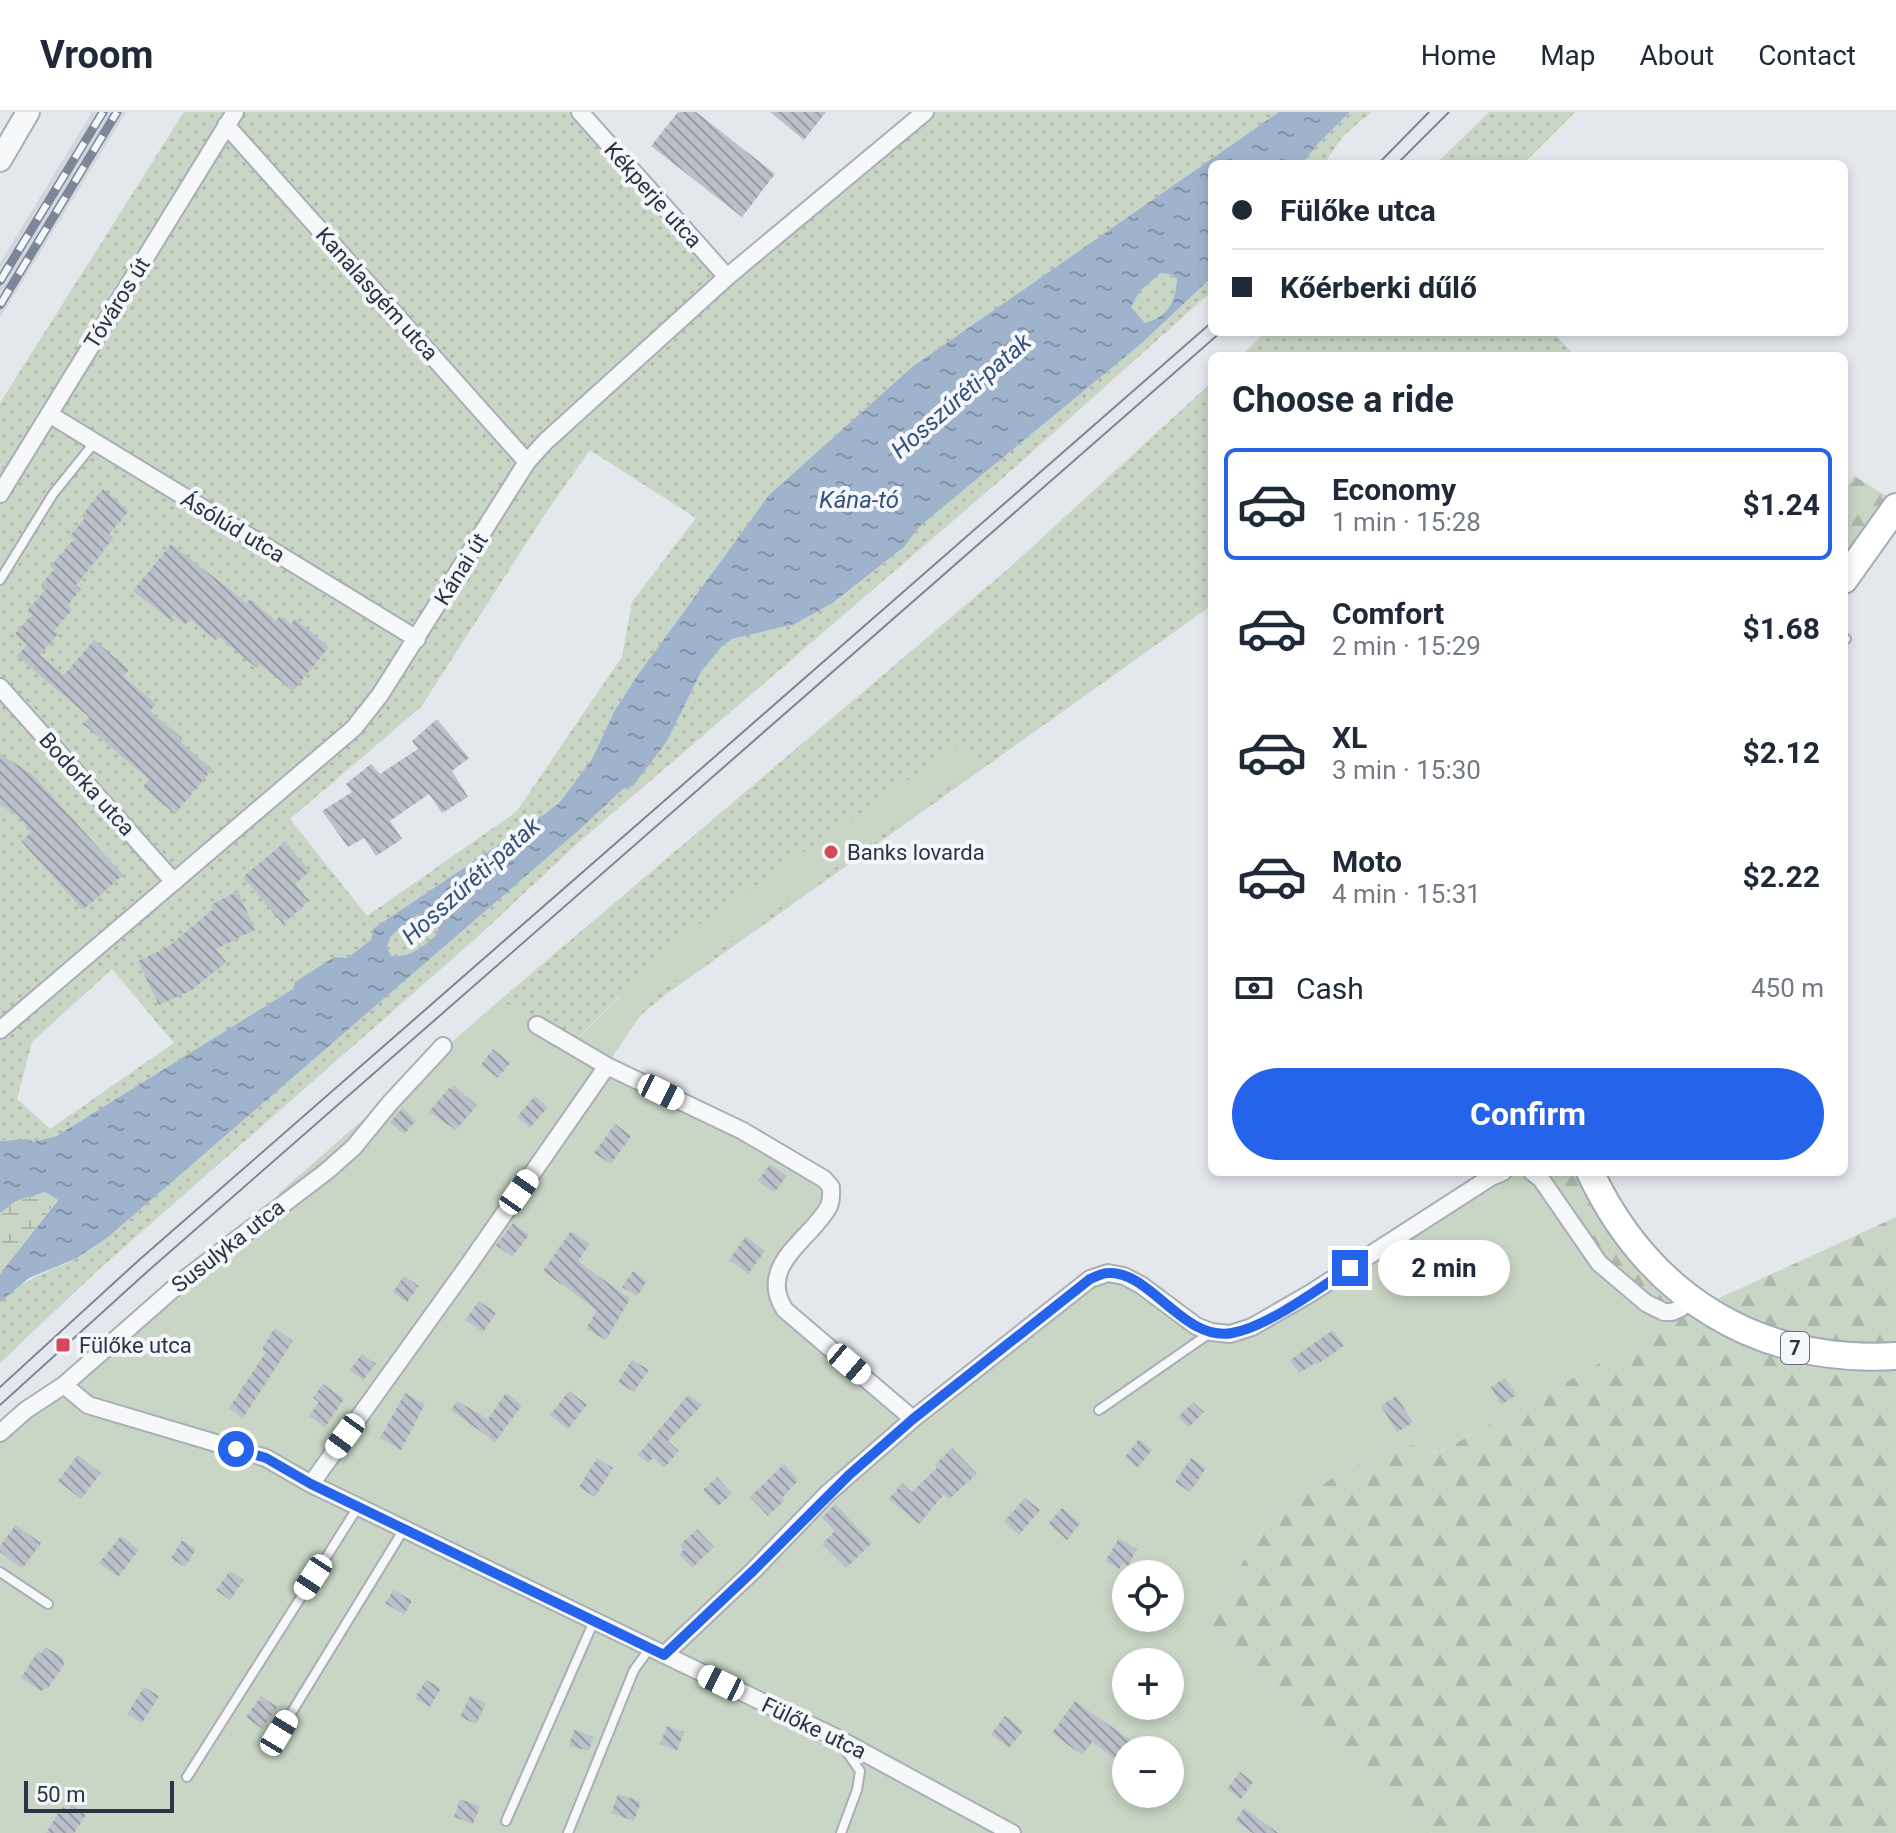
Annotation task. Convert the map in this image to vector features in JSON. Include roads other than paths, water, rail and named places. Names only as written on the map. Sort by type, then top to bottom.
[{"type":"main road","points":[[1848,574],[1896,507]]},
{"type":"main road","name":"7","points":[[1592,1176],[1620,1226],[1647,1260],[1690,1298],[1747,1332],[1781,1345],[1821,1354],[1859,1358],[1896,1356]]},
{"type":"street","points":[[0,160],[28,112]]},
{"type":"street","name":"Kékperje utca","points":[[580,112],[727,277]]},
{"type":"street","name":"Kánai út","points":[[0,1030],[354,728],[417,639],[527,462],[727,277],[925,112]]},
{"type":"street","name":"Tóváros út","points":[[0,494],[230,119]]},
{"type":"street","name":"Kanalasgém utca","points":[[230,119],[527,462]]},
{"type":"street","name":"Ásólúd utca","points":[[49,414],[417,639]]},
{"type":"street","name":"Bodorka utca","points":[[0,687],[174,882]]},
{"type":"street","points":[[537,1025],[607,1066],[743,1131],[824,1179],[831,1187],[831,1202],[825,1214],[787,1256],[779,1275],[778,1299],[785,1310],[913,1419]]},
{"type":"street","name":"Susulyka utca","points":[[0,1433],[26,1410],[64,1385],[181,1282],[327,1171],[354,1147],[443,1046]]},
{"type":"street","points":[[311,1484],[607,1066]]},
{"type":"street","points":[[657,1651],[754,1570],[827,1494],[913,1419],[1090,1279],[1108,1273],[1124,1276],[1196,1326],[1211,1332],[1230,1334],[1252,1327],[1311,1293],[1493,1176]]},
{"type":"street","points":[[1537,1176],[1599,1263],[1646,1303],[1664,1312],[1672,1312],[1690,1298]]},
{"type":"street","name":"Fülőke utca","points":[[64,1385],[88,1405],[266,1458],[311,1484],[837,1738],[1012,1833]]},
{"type":"lane","points":[[0,580],[53,494],[95,442]]},
{"type":"lane","points":[[1099,1410],[1211,1332]]},
{"type":"lane","points":[[187,1777],[358,1507]]},
{"type":"lane","points":[[279,1733],[404,1529]]},
{"type":"lane","points":[[0,1572],[48,1604]]},
{"type":"lane","points":[[506,1821],[594,1621]]},
{"type":"lane","points":[[568,1833],[634,1670],[657,1651]]},
{"type":"lane","points":[[837,1738],[860,1771],[857,1790],[841,1833]]},
{"type":"water","name":"Kána-tó","points":[[1279,112],[1350,112],[1305,160],[1210,160]]},
{"type":"water","name":"Kána-tó","points":[[1208,161],[1208,281],[1142,343],[920,526],[904,547],[833,603],[795,624],[732,639],[722,646],[701,672],[666,743],[633,786],[623,789],[107,1238],[77,1258],[29,1278],[0,1302],[0,1274],[58,1200],[45,1192],[16,1201],[0,1213],[0,1141],[27,1139],[34,1142],[56,1136],[71,1127],[293,989],[295,982],[334,957],[347,958],[371,940],[374,928],[559,803],[592,759],[614,712],[637,676],[769,495],[912,367]],"holes":[[[1161,273],[1177,279],[1175,295],[1160,317],[1145,323],[1131,307],[1140,291]],[[417,915],[429,916],[438,924],[437,934],[410,953],[391,956],[387,947],[391,936]]]},
{"type":"tram line","points":[[1382,160],[1429,112]]},
{"type":"tram line","points":[[1401,160],[1449,112]]},
{"type":"tram line","points":[[0,1387],[139,1260],[1208,325]]},
{"type":"tram line","points":[[0,1405],[148,1271],[1216,336]]},
{"type":"railway","points":[[0,281],[103,112]]},
{"type":"railway","points":[[0,305],[117,112]]},
{"type":"place","name":"Banks lovarda","points":[[831,852]]},
{"type":"place","name":"Fülőke utca","points":[[63,1345]]},
{"type":"water label","name":"Hosszúréti-patak","points":[[961,396]]},
{"type":"water label","name":"Hosszúréti-patak","points":[[471,881]]}]
